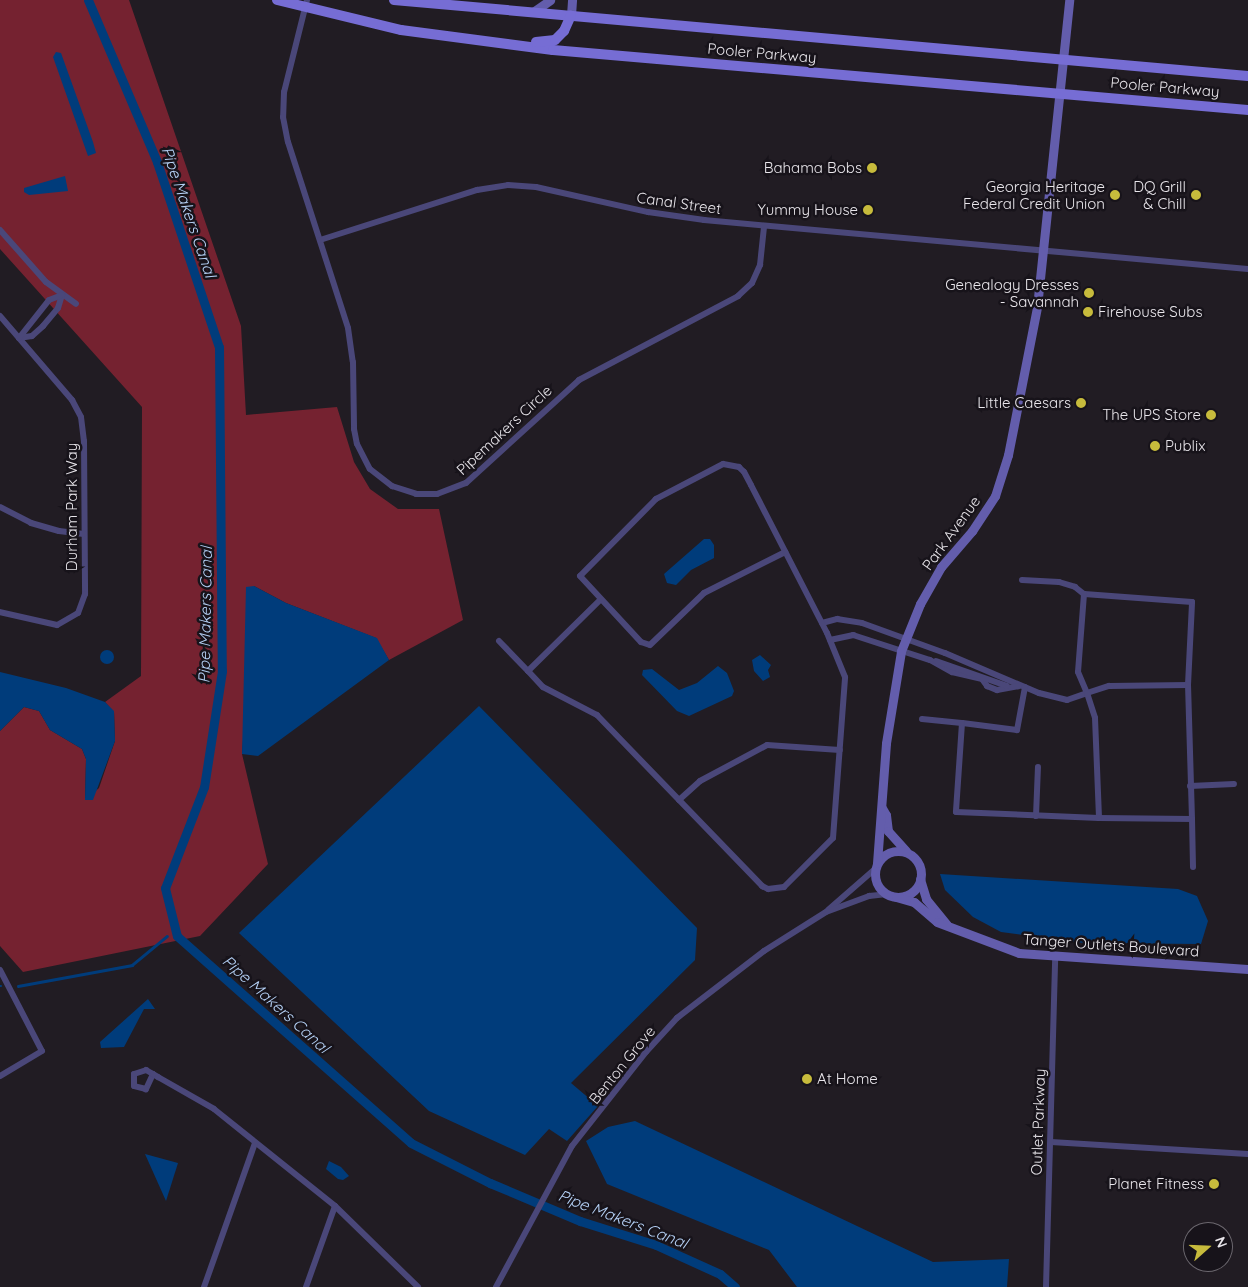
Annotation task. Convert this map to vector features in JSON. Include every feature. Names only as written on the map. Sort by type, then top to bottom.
[{"type":"main road","name":"Pooler Parkway","points":[[277,0],[306,4],[401,30],[553,50],[1248,110]]},
{"type":"main road","name":"Pooler Parkway","points":[[394,0],[1063,58],[1248,76]]},
{"type":"main road","points":[[437,35],[448,31],[547,43],[564,31],[571,15]]},
{"type":"street","points":[[533,12],[550,0]]},
{"type":"street","points":[[571,15],[572,0]]},
{"type":"street","name":"Park Avenue","points":[[876,866],[886,743],[901,651],[905,638],[941,567],[972,531],[1003,476],[1037,307],[1069,0]]},
{"type":"street","name":"Pipemakers Circle","points":[[306,4],[284,92],[283,117],[288,142],[352,347],[354,429],[362,456],[370,469],[392,486],[416,494],[437,494],[456,488],[475,476],[579,380],[746,290],[760,265],[764,226]]},
{"type":"street","name":"Canal Street","points":[[320,240],[477,190],[508,185],[536,187],[648,212],[764,226],[1248,269]]},
{"type":"street","points":[[0,230],[39,275],[62,295],[76,304]]},
{"type":"street","points":[[19,338],[49,300],[62,295]]},
{"type":"street","points":[[19,338],[32,336],[50,318],[62,295]]},
{"type":"street","points":[[41,311],[50,318]]},
{"type":"street","name":"Durham Park Way","points":[[0,316],[72,400],[81,417],[84,441],[85,594],[83,604],[74,617],[62,624],[47,625],[0,612]]},
{"type":"street","points":[[499,641],[543,687],[597,715],[762,886],[768,889],[784,887],[833,838],[845,677],[822,623],[744,472],[739,467],[723,464],[656,498],[587,566],[580,576],[581,581],[641,642],[650,645],[704,593],[785,552]]},
{"type":"street","points":[[0,507],[31,522],[59,531],[84,534]]},
{"type":"street","points":[[1022,580],[1059,582],[1075,587],[1084,594],[1192,602],[1188,685],[1193,867]]},
{"type":"street","points":[[1084,594],[1078,672],[1087,693],[1098,741],[1099,818]]},
{"type":"street","points":[[528,671],[600,600]]},
{"type":"street","points":[[822,623],[849,620],[905,638],[1024,686],[1067,700],[1109,686],[1188,685]]},
{"type":"street","points":[[830,640],[853,635],[930,660],[952,672],[982,679],[987,686],[997,690],[1007,686],[1024,686]]},
{"type":"street","points":[[922,720],[1017,730],[1024,686]]},
{"type":"street","points":[[962,723],[956,812],[1099,818],[1192,819]]},
{"type":"street","points":[[679,800],[700,781],[767,745],[840,750]]},
{"type":"street","points":[[1036,816],[1038,767]]},
{"type":"street","points":[[1190,786],[1234,784]]},
{"type":"street","name":"Park Avenue","points":[[882,808],[886,815],[888,831],[908,853]]},
{"type":"street","points":[[920,878],[913,892],[891,896],[875,881],[876,866],[890,852],[908,853],[920,867],[920,878],[926,898],[947,925]]},
{"type":"street","name":"Benton Grove","points":[[496,1287],[572,1146],[646,1052],[678,1018],[764,951],[826,912],[876,866]]},
{"type":"street","name":"Benton Grove","points":[[826,912],[869,896],[891,896]]},
{"type":"street","name":"Tanger Outlets Boulevard","points":[[891,896],[906,898],[937,922],[998,947],[1055,957],[1248,969]]},
{"type":"street","name":"Outlet Parkway","points":[[1046,1287],[1055,957]]},
{"type":"street","points":[[0,970],[42,1051],[0,1076]]},
{"type":"street","points":[[152,1074],[214,1109],[335,1206],[414,1286]]},
{"type":"street","points":[[1050,1142],[1248,1154]]},
{"type":"street","points":[[204,1287],[255,1143]]},
{"type":"street","points":[[306,1287],[335,1206]]},
{"type":"shaded area","points":[[0,0],[129,0],[241,326],[246,415],[337,407],[354,462],[370,489],[398,509],[439,509],[463,620],[389,660],[376,638],[286,603],[254,586],[242,754],[268,864],[200,936],[23,972],[0,946],[0,731],[24,707],[39,711],[50,730],[82,749],[86,759],[85,800],[99,788],[115,741],[114,712],[105,702],[141,676],[142,407],[0,249]]},
{"type":"water","points":[[56,52],[61,53],[93,142],[96,153],[88,156],[53,57]]},
{"type":"water","points":[[65,176],[68,191],[29,195],[24,192],[24,188]]},
{"type":"water","points":[[704,539],[710,539],[714,545],[714,558],[691,570],[676,585],[667,583],[664,574]]},
{"type":"water","points":[[254,586],[286,603],[377,638],[389,660],[258,756],[242,754],[246,587]]},
{"type":"water","points":[[104,650],[110,650],[114,657],[110,664],[104,664],[100,660],[100,654]]},
{"type":"water","points":[[760,655],[771,665],[768,670],[770,677],[763,681],[754,671],[752,660]]},
{"type":"water","points":[[718,666],[727,673],[734,691],[732,696],[689,716],[677,711],[642,675],[643,670],[652,669],[679,690],[697,683]]},
{"type":"water","points":[[0,672],[66,688],[105,702],[114,711],[115,741],[93,800],[85,800],[86,759],[82,749],[50,730],[39,711],[24,707],[0,731]]},
{"type":"water","points":[[479,706],[697,928],[695,960],[571,1083],[598,1106],[567,1141],[549,1129],[525,1155],[429,1111],[239,933]]},
{"type":"water","points":[[940,874],[1178,889],[1197,896],[1208,921],[1201,944],[1084,943],[1001,932],[973,917],[945,890]]},
{"type":"water","points":[[148,999],[155,1009],[144,1009],[124,1047],[101,1048],[100,1042]]},
{"type":"water","points":[[635,1121],[933,1262],[1009,1259],[1007,1287],[797,1287],[769,1250],[607,1184],[586,1141],[608,1127]]},
{"type":"water","points":[[145,1154],[178,1163],[166,1201]]},
{"type":"water","points":[[329,1161],[341,1167],[349,1176],[343,1180],[338,1179],[326,1169]]},
{"type":"waterway","name":"Pipe Makers Canal","points":[[88,0],[157,162],[219,347],[222,671],[204,787],[165,888],[177,936],[411,1143],[490,1183],[580,1221],[656,1245],[720,1274],[735,1287]]},
{"type":"waterway","points":[[18,986],[132,965],[167,936]]},
{"type":"place","name":"Bahama Bobs","points":[[872,168]]},
{"type":"place","name":"Georgia Heritage Federal Credit Union","points":[[1115,195]]},
{"type":"place","name":"DQ Grill & Chill","points":[[1196,195]]},
{"type":"place","name":"Yummy House","points":[[868,210]]},
{"type":"place","name":"Genealogy Dresses - Savannah","points":[[1089,293]]},
{"type":"place","name":"Firehouse Subs","points":[[1088,312]]},
{"type":"place","name":"Little Caesars","points":[[1081,403]]},
{"type":"place","name":"The UPS Store","points":[[1211,415]]},
{"type":"place","name":"Publix","points":[[1155,446]]},
{"type":"place","name":"At Home","points":[[807,1079]]},
{"type":"place","name":"Planet Fitness","points":[[1214,1184]]}]
